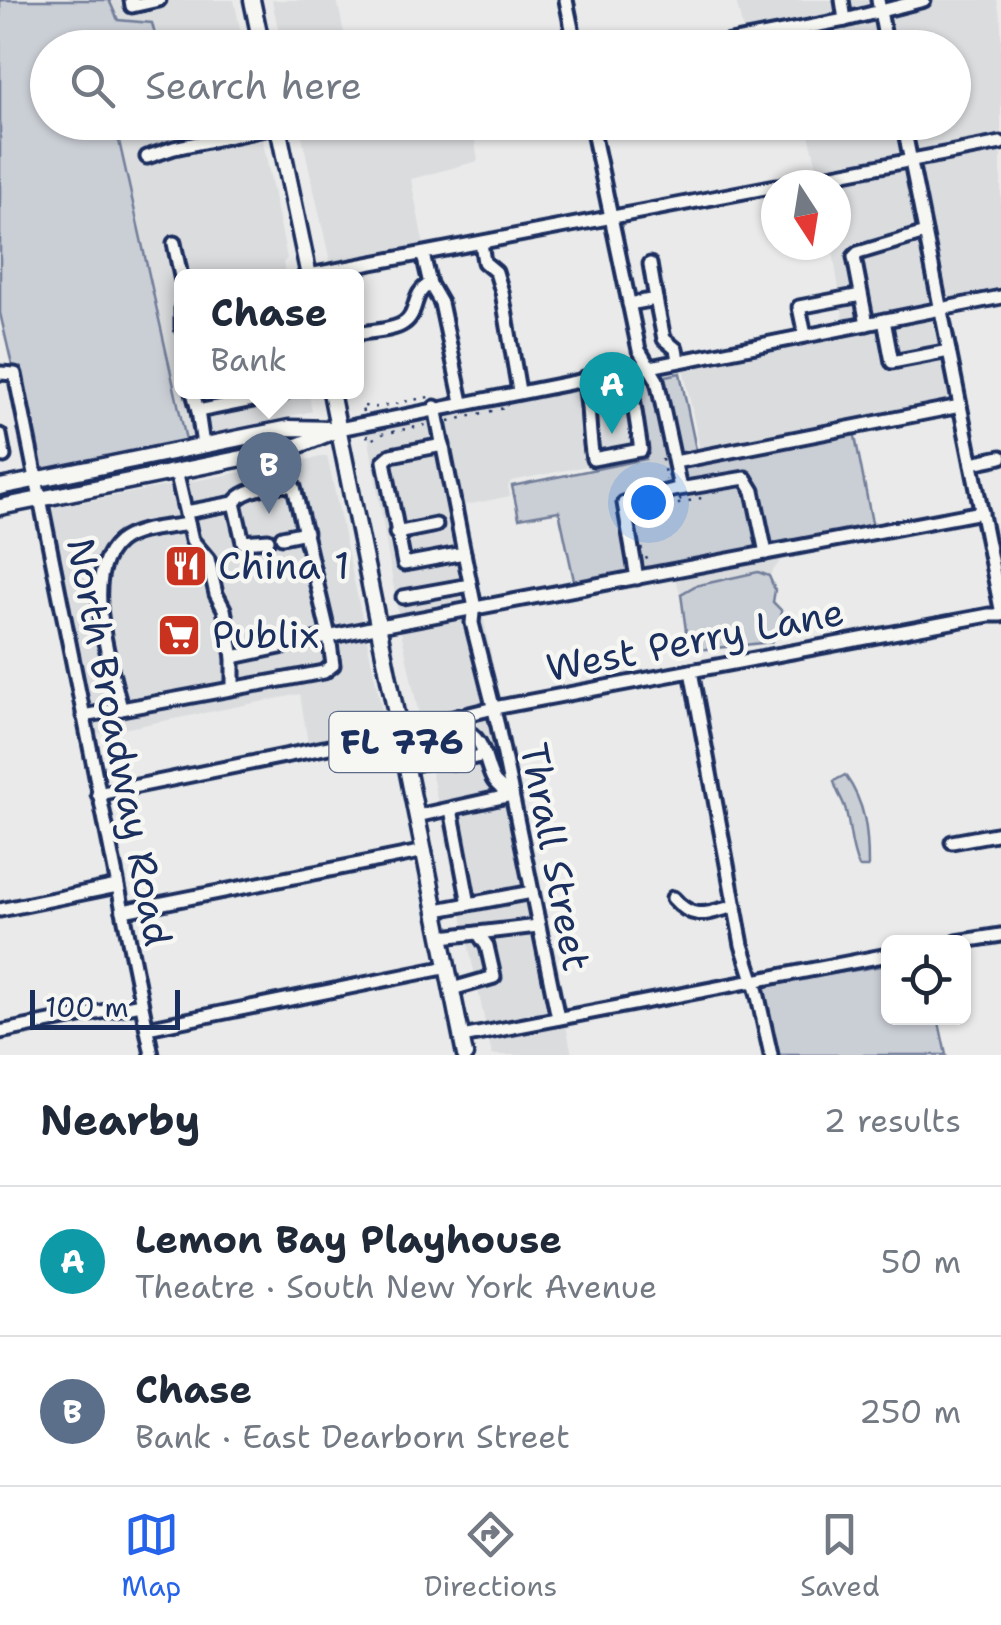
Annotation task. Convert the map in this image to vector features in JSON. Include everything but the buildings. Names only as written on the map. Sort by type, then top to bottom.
[{"type":"main road","points":[[252,0],[258,30]]},
{"type":"main road","points":[[280,140],[306,269]]},
{"type":"main road","name":"FL 776","points":[[333,399],[466,1055]]},
{"type":"main road","points":[[0,487],[288,428],[339,429]]},
{"type":"main road","points":[[0,508],[292,448],[339,429]]},
{"type":"street","points":[[131,0],[132,6],[159,0]]},
{"type":"street","points":[[566,0],[572,30]]},
{"type":"street","points":[[842,0],[846,20]]},
{"type":"street","points":[[794,30],[846,20],[879,6],[924,0]]},
{"type":"street","points":[[146,157],[208,140]]},
{"type":"street","points":[[595,140],[639,350],[657,380],[680,488]]},
{"type":"street","points":[[907,140],[1001,612]]},
{"type":"street","points":[[851,172],[1001,143]]},
{"type":"street","points":[[344,269],[761,189]]},
{"type":"street","points":[[866,324],[854,258],[925,233]]},
{"type":"street","points":[[174,243],[179,269]]},
{"type":"street","points":[[481,243],[484,262],[496,272],[520,391]]},
{"type":"street","points":[[423,254],[430,284],[442,303],[462,402]]},
{"type":"street","points":[[650,264],[664,339],[676,350],[678,360]]},
{"type":"street","points":[[364,333],[402,326],[410,318],[416,296],[430,284]]},
{"type":"street","points":[[806,335],[799,306],[861,295]]},
{"type":"street","points":[[339,429],[1001,298]]},
{"type":"street","points":[[629,304],[656,299]]},
{"type":"street","points":[[884,320],[892,362],[949,351]]},
{"type":"street","points":[[584,378],[593,459],[641,450],[633,398],[625,387],[622,371]]},
{"type":"street","name":"North Broadway Road","points":[[0,373],[15,374],[152,1055]]},
{"type":"street","points":[[195,399],[203,446]]},
{"type":"street","points":[[198,411],[258,399]]},
{"type":"street","points":[[674,462],[960,406]]},
{"type":"street","name":"Thrall Street","points":[[435,408],[454,521],[470,585],[472,623],[494,708],[509,796],[558,1018]]},
{"type":"street","points":[[0,434],[4,456]]},
{"type":"street","points":[[443,446],[387,457],[383,468],[404,564],[464,553]]},
{"type":"street","points":[[972,463],[1001,457]]},
{"type":"street","points":[[176,471],[192,540],[209,561],[216,594],[224,609],[233,657],[233,687]]},
{"type":"street","points":[[637,578],[624,503],[680,488],[746,478],[753,491],[766,553]]},
{"type":"street","points":[[83,716],[122,709],[233,687],[324,672],[333,665],[330,636],[297,494],[290,484],[241,495],[234,504],[130,535],[112,549],[98,602],[122,709]]},
{"type":"street","points":[[234,504],[243,542],[268,540]]},
{"type":"street","points":[[233,657],[982,512]]},
{"type":"street","points":[[396,533],[436,525]]},
{"type":"street","points":[[282,537],[306,532]]},
{"type":"street","points":[[404,598],[470,585]]},
{"type":"street","name":"West Perry Lane","points":[[98,794],[368,740],[400,730],[461,723],[494,708],[1001,612]]},
{"type":"street","points":[[691,671],[735,906],[771,1055]]},
{"type":"street","points":[[417,816],[509,796],[494,782],[486,759],[476,736],[461,723],[449,740],[449,756],[455,762],[486,759],[505,759]]},
{"type":"street","points":[[406,766],[449,756]]},
{"type":"street","points":[[450,809],[469,904]]},
{"type":"street","points":[[952,842],[1001,833]]},
{"type":"street","points":[[123,911],[425,851]]},
{"type":"street","points":[[0,910],[117,886]]},
{"type":"street","points":[[436,910],[532,892]]},
{"type":"street","points":[[672,898],[684,912],[694,914],[735,906]]},
{"type":"street","points":[[442,937],[538,926]]},
{"type":"street","points":[[452,989],[494,978],[488,946],[478,933]]},
{"type":"street","points":[[971,940],[1001,935]]},
{"type":"street","points":[[462,1037],[881,955]]},
{"type":"street","points":[[146,1028],[448,968]]},
{"type":"street","points":[[0,1032],[140,1004]]},
{"type":"path","points":[[633,518],[684,502]]},
{"type":"path","points":[[638,542],[647,555],[652,575]]},
{"type":"shaded area","points":[[0,0],[109,0],[118,20],[152,23],[154,30],[30,30],[30,140],[119,140],[186,440],[37,473],[0,313]]},
{"type":"shaded area","points":[[109,0],[234,0],[240,30],[154,30],[152,23],[118,20]]},
{"type":"shaded area","points":[[272,0],[337,0],[343,30],[278,30]]},
{"type":"shaded area","points":[[736,0],[873,0],[879,30],[743,30]]},
{"type":"shaded area","points":[[883,0],[997,0],[1001,22],[1001,292],[944,303],[911,140],[971,140],[971,30],[889,30]]},
{"type":"shaded area","points":[[119,140],[263,140],[287,258],[284,269],[174,269],[174,386]]},
{"type":"shaded area","points":[[303,140],[475,140],[478,161],[411,179],[425,252],[332,269]]},
{"type":"shaded area","points":[[810,140],[901,140],[934,305],[844,322],[834,260],[851,260],[851,170],[818,170]]},
{"type":"shaded area","points":[[940,315],[954,406],[701,454],[684,372],[679,368],[629,378],[641,455],[511,481],[510,496],[461,506],[572,1055],[492,1055],[401,631],[367,428]]},
{"type":"shaded area","points":[[680,373],[698,459],[854,431],[873,528],[575,585],[559,511],[519,518],[512,486],[646,459],[632,383]]},
{"type":"shaded area","points":[[177,399],[309,399],[312,411],[186,440]]},
{"type":"shaded area","points":[[327,456],[386,729],[308,743],[300,694],[87,736],[45,509]]},
{"type":"shaded area","points":[[789,549],[769,576],[758,572],[730,577],[681,594],[675,579],[665,573]]},
{"type":"shaded area","points":[[758,572],[769,576],[775,590],[773,602],[781,610],[783,628],[771,642],[698,650],[688,646],[692,639],[686,631],[681,594],[695,586]]},
{"type":"shaded area","points":[[845,775],[864,819],[868,867],[859,867],[845,807],[834,781]]},
{"type":"shaded area","points":[[881,966],[881,1025],[940,1025],[946,1055],[770,1055],[756,986]]},
{"type":"place","name":"Lemon Bay Playhouse","points":[[612,434]]},
{"type":"place","name":"Chase","points":[[269,514]]},
{"type":"place","name":"China 1","points":[[186,566]]},
{"type":"place","name":"Publix","points":[[179,635]]}]
